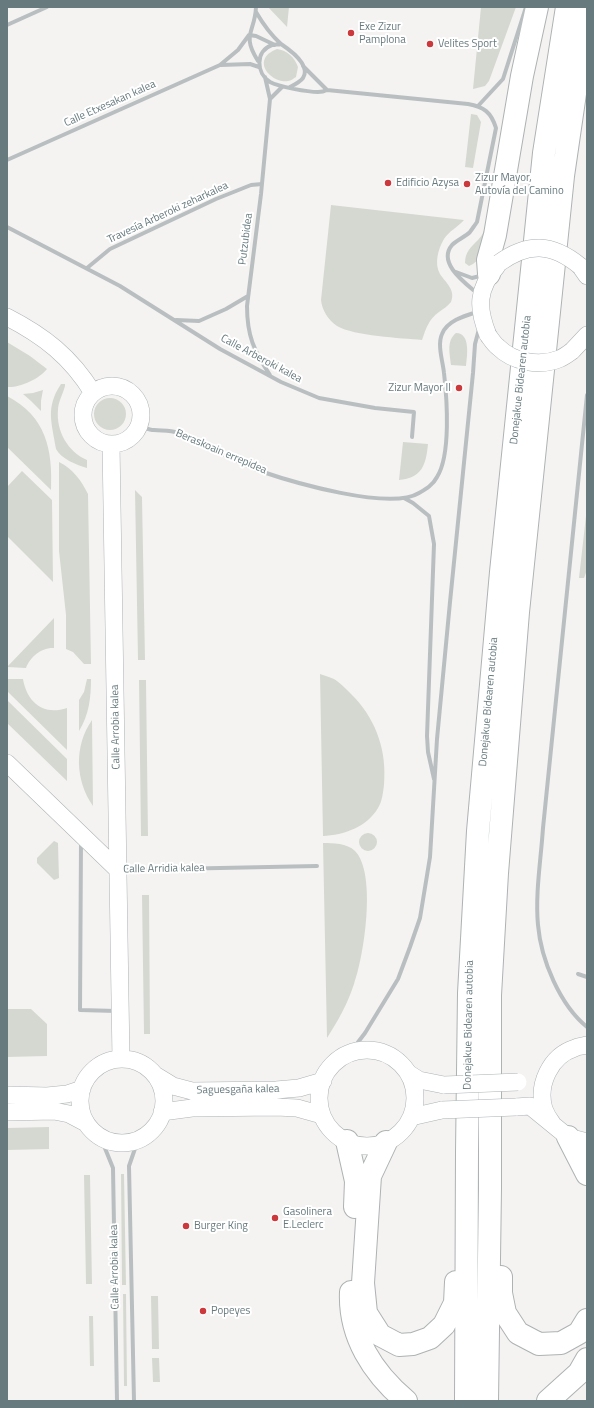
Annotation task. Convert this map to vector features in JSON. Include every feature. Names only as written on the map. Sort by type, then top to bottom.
[{"type":"highway","points":[[494,269],[488,260],[495,235],[522,76],[537,7]]},
{"type":"highway","name":"Donejakue Bidearen autobia","points":[[466,1401],[469,993],[478,831],[489,699],[544,153],[567,7]]},
{"type":"highway","name":"Donejakue Bidearen autobia","points":[[487,1401],[490,1188],[490,995],[497,873],[518,620],[563,176],[587,11]]},
{"type":"highway","points":[[569,1134],[587,1174]]},
{"type":"highway","points":[[347,1141],[356,1181],[351,1301],[354,1322],[360,1341],[368,1357],[382,1378],[406,1401]]},
{"type":"highway","points":[[386,1142],[370,1176],[363,1283],[366,1313],[380,1335],[399,1344],[413,1344],[430,1338],[444,1325],[454,1303],[458,1260],[456,1202],[467,1152]]},
{"type":"highway","points":[[490,1188],[500,1241],[501,1293],[505,1313],[518,1333],[539,1344],[561,1343],[579,1333],[587,1320]]},
{"type":"highway","points":[[548,1401],[579,1373],[587,1359]]},
{"type":"street","points":[[7,25],[47,7]]},
{"type":"street","points":[[478,106],[503,79],[526,7]]},
{"type":"street","points":[[256,9],[249,36],[250,45],[260,67],[270,82],[282,87],[318,92],[327,90],[478,106],[493,117],[496,128],[477,222],[469,232],[452,245],[448,253],[448,264],[455,272],[483,316],[498,348],[512,357],[527,362],[543,363],[558,359],[584,341]]},
{"type":"street","points":[[256,9],[265,26],[281,44],[291,51],[303,66],[327,90]]},
{"type":"street","points":[[249,36],[256,36],[275,45]]},
{"type":"street","name":"Calle Etxesakan kalea","points":[[7,160],[220,65],[238,50],[249,36]]},
{"type":"street","points":[[258,61],[264,50],[272,45],[281,44]]},
{"type":"street","name":"Calle Etxesakan kalea","points":[[220,65],[250,64],[260,67]]},
{"type":"street","points":[[290,87],[303,78],[303,66]]},
{"type":"street","name":"Putzubidea","points":[[265,76],[270,99],[262,184],[248,296],[247,322],[250,337],[257,356],[271,376]]},
{"type":"street","points":[[270,99],[282,87]]},
{"type":"street","name":"Travesía Arberoki zeharkalea","points":[[87,268],[110,249],[216,199],[251,185],[262,184]]},
{"type":"street","name":"Calle Arberoki kalea","points":[[7,227],[120,286],[220,348],[271,376],[319,398],[375,408],[414,412],[412,437]]},
{"type":"street","points":[[349,1054],[365,1033],[398,979],[420,918],[430,858],[440,716],[473,373],[474,344],[483,316],[483,286],[494,269],[511,254],[525,249],[540,248],[554,250],[568,257],[583,271]]},
{"type":"street","points":[[455,272],[472,278],[494,269]]},
{"type":"street","name":"Calle Arberoki kalea","points":[[175,320],[199,321],[226,309],[248,296]]},
{"type":"street","name":"Beraskoain errepidea","points":[[140,426],[152,430],[175,432],[207,444],[260,471],[319,488],[382,499],[403,498],[416,495],[430,486],[443,466],[446,442],[446,400],[440,345],[441,334],[448,325],[463,317],[483,316]]},
{"type":"street","points":[[7,317],[46,339],[85,379],[93,393]]},
{"type":"street","points":[[114,386],[125,389],[134,395],[140,405],[140,426],[133,435],[126,440],[119,443],[105,443],[95,438],[87,430],[84,424],[83,413],[86,402],[93,393],[103,388],[114,386]]},
{"type":"street","points":[[587,395],[543,828],[538,889],[538,925],[542,950],[559,992],[568,1007],[587,1027]]},
{"type":"street","name":"Calle Arrobia kalea","points":[[111,444],[121,1059]]},
{"type":"street","points":[[403,498],[413,503],[429,516],[434,544],[427,736],[428,752],[436,783]]},
{"type":"street","name":"Calle Arridia kalea","points":[[7,763],[118,870],[317,866]]},
{"type":"street","points":[[81,834],[80,1010],[120,1011]]},
{"type":"street","points":[[578,974],[587,977]]},
{"type":"street","points":[[569,1134],[545,1110],[542,1096],[544,1081],[550,1067],[560,1056],[574,1048],[587,1045]]},
{"type":"street","points":[[362,1050],[375,1051],[388,1055],[400,1063],[408,1073],[414,1087],[415,1102],[411,1117],[405,1127],[396,1136],[386,1142],[373,1146],[360,1145],[347,1141],[336,1135],[328,1126],[322,1115],[320,1092],[327,1072],[340,1059],[349,1054],[362,1050]]},
{"type":"street","points":[[7,1112],[54,1111],[69,1114],[86,1123],[100,1136],[113,1142],[122,1143],[138,1140],[156,1126],[160,1119],[164,1104],[164,1097],[160,1082],[144,1065],[135,1061],[121,1059],[110,1061],[97,1067],[87,1078],[82,1089],[80,1099],[81,1109],[86,1123]]},
{"type":"street","points":[[408,1073],[419,1080],[444,1085],[544,1081]]},
{"type":"street","name":"Saguesgaña kalea","points":[[155,1075],[173,1086],[192,1091],[276,1090],[299,1088],[323,1081]]},
{"type":"street","points":[[7,1095],[47,1096],[67,1094],[82,1089]]},
{"type":"street","name":"Saguesgaña kalea","points":[[162,1112],[192,1108],[276,1106],[297,1108],[322,1115]]},
{"type":"street","points":[[411,1117],[442,1110],[530,1106],[569,1134]]},
{"type":"street","name":"Calle Arrobia kalea","points":[[100,1136],[113,1168],[117,1401]]},
{"type":"street","name":"Calle Arrobia kalea","points":[[134,1401],[129,1166],[138,1140]]},
{"type":"shaded area","points":[[268,7],[289,7],[287,27]]},
{"type":"shaded area","points":[[481,7],[516,7],[489,81],[485,86],[473,89]]},
{"type":"shaded area","points":[[277,49],[287,53],[297,64],[298,67],[296,77],[290,81],[276,79],[266,70],[264,65],[265,59],[269,54]]},
{"type":"shaded area","points":[[471,114],[477,115],[481,122],[473,168],[465,167]]},
{"type":"shaded area","points":[[331,205],[464,220],[444,239],[440,247],[437,261],[438,270],[451,290],[451,302],[430,321],[422,340],[354,332],[337,326],[326,314],[321,300]]},
{"type":"shaded area","points":[[485,229],[478,260],[469,266],[465,263],[467,253],[480,238]]},
{"type":"shaded area","points":[[456,333],[461,334],[466,341],[466,366],[451,365],[450,344]]},
{"type":"shaded area","points":[[7,342],[30,356],[47,369],[44,373],[29,382],[18,386],[7,387]]},
{"type":"shaded area","points":[[61,384],[65,384],[58,407],[58,418],[61,433],[74,452],[87,460],[87,468],[65,459],[56,449],[51,408]]},
{"type":"shaded area","points":[[43,390],[41,401],[41,411],[23,394]]},
{"type":"shaded area","points":[[7,396],[20,404],[39,424],[48,448],[51,490],[7,447]]},
{"type":"shaded area","points":[[107,398],[113,398],[123,405],[126,414],[125,420],[119,427],[113,430],[107,430],[97,423],[94,417],[94,411],[101,401]]},
{"type":"shaded area","points":[[403,442],[428,444],[424,464],[418,473],[407,479],[399,480]]},
{"type":"shaded area","points":[[59,462],[76,475],[88,494],[91,664],[84,664],[73,652],[66,649],[66,615],[59,551]]},
{"type":"shaded area","points":[[22,471],[52,500],[53,582],[7,536],[7,487]]},
{"type":"shaded area","points":[[135,490],[142,497],[145,660],[138,660]]},
{"type":"shaded area","points":[[587,507],[587,570],[584,578],[579,578]]},
{"type":"shaded area","points":[[54,618],[54,648],[41,651],[30,660],[26,668],[7,667]]},
{"type":"shaded area","points":[[320,674],[334,679],[343,686],[363,707],[375,727],[379,738],[385,773],[381,800],[373,815],[361,825],[347,832],[323,836]]},
{"type":"shaded area","points":[[7,679],[23,679],[28,694],[32,700],[44,708],[58,710],[67,708],[67,750],[7,691]]},
{"type":"shaded area","points":[[87,679],[91,679],[90,700],[85,719],[79,731],[79,700],[84,692]]},
{"type":"shaded area","points":[[139,680],[146,680],[148,836],[141,836]]},
{"type":"shaded area","points":[[7,700],[67,759],[67,781],[7,723]]},
{"type":"shaded area","points":[[92,720],[93,806],[83,785],[79,763],[82,741]]},
{"type":"shaded area","points":[[368,833],[374,836],[377,842],[374,848],[368,851],[362,848],[359,842],[362,836]]},
{"type":"shaded area","points":[[54,841],[58,843],[59,878],[54,880],[37,863],[37,858]]},
{"type":"shaded area","points":[[323,843],[335,843],[348,846],[355,851],[362,862],[366,877],[367,896],[365,936],[358,971],[346,1005],[327,1038]]},
{"type":"shaded area","points":[[142,895],[149,895],[150,1034],[144,1034]]},
{"type":"shaded area","points":[[7,1009],[31,1009],[47,1024],[47,1056],[7,1057]]},
{"type":"shaded area","points":[[49,1127],[49,1149],[7,1150],[7,1128]]},
{"type":"shaded area","points":[[121,1174],[124,1174],[126,1285],[122,1285]]},
{"type":"shaded area","points":[[84,1175],[90,1175],[92,1284],[86,1284]]},
{"type":"shaded area","points":[[123,1294],[126,1294],[127,1386],[124,1386]]},
{"type":"shaded area","points":[[151,1296],[158,1296],[159,1349],[152,1349]]},
{"type":"shaded area","points":[[89,1316],[93,1316],[94,1366],[90,1366]]},
{"type":"shaded area","points":[[152,1358],[159,1358],[160,1382],[153,1382]]},
{"type":"place","name":"Exe Zizur Pamplona","points":[[351,33]]},
{"type":"place","name":"Velites Sport","points":[[430,44]]},
{"type":"place","name":"Edificio Azysa","points":[[388,183]]},
{"type":"place","name":"Zizur Mayor, Autovía del Camino","points":[[467,184]]},
{"type":"place","name":"Zizur Mayor II","points":[[459,388]]},
{"type":"place","name":"Gasolinera E.Leclerc","points":[[275,1218]]},
{"type":"place","name":"Burger King","points":[[186,1226]]},
{"type":"place","name":"Popeyes","points":[[203,1311]]}]
